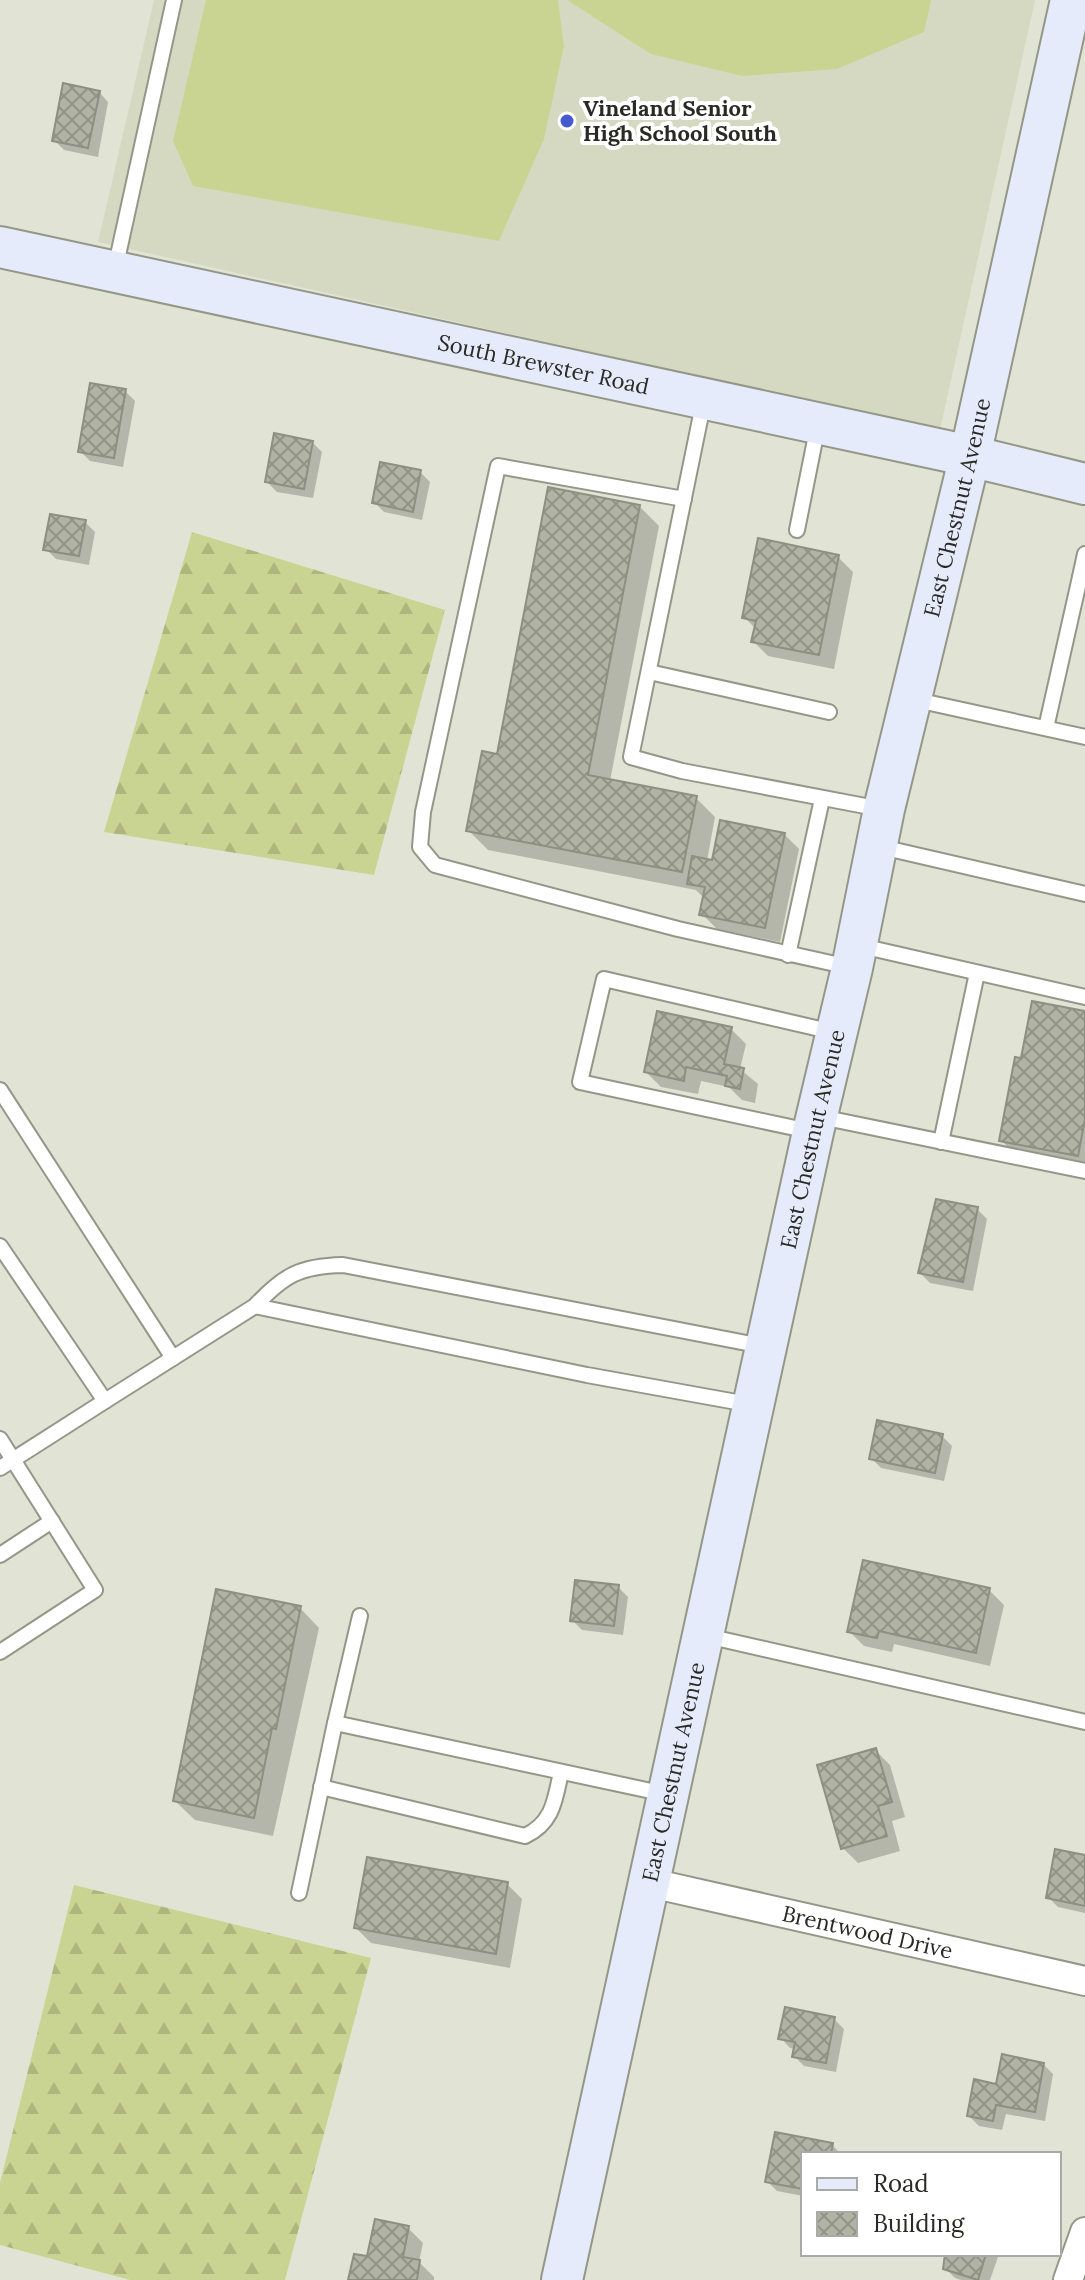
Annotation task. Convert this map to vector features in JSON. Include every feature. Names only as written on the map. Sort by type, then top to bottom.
[{"type":"street","name":"East Chestnut Avenue","points":[[562,2280],[880,828],[970,456],[1071,0]]},
{"type":"street","name":"South Brewster Road","points":[[0,247],[970,456],[1085,484]]},
{"type":"street","name":"Brentwood Drive","points":[[651,1883],[1085,1981]]},
{"type":"street","points":[[1068,2280],[1085,2232]]},
{"type":"lane","points":[[114,273],[174,0]]},
{"type":"lane","points":[[704,400],[631,757],[682,771],[822,799],[880,828],[1085,894]]},
{"type":"lane","points":[[797,530],[819,424]]},
{"type":"lane","points":[[684,499],[498,466],[423,812],[420,847],[435,865],[788,955],[854,957],[977,973],[1085,997]]},
{"type":"lane","points":[[1046,728],[1085,554]]},
{"type":"lane","points":[[649,672],[829,712]]},
{"type":"lane","points":[[911,699],[1085,737]]},
{"type":"lane","points":[[788,955],[822,799]]},
{"type":"lane","points":[[941,1142],[977,973]]},
{"type":"lane","points":[[837,1033],[604,979],[580,1082],[814,1124],[941,1142],[1085,1171]]},
{"type":"lane","points":[[0,1090],[173,1358]]},
{"type":"lane","points":[[0,1246],[105,1401]]},
{"type":"lane","points":[[6,1464],[255,1306],[270,1289],[301,1269],[343,1265],[766,1346]]},
{"type":"lane","points":[[255,1306],[587,1375],[753,1405]]},
{"type":"lane","points":[[0,1439],[6,1464],[52,1521],[95,1590],[0,1652]]},
{"type":"lane","points":[[0,1555],[52,1521]]},
{"type":"lane","points":[[299,1893],[360,1616]]},
{"type":"lane","points":[[702,1635],[1085,1722]]},
{"type":"lane","points":[[335,1723],[669,1795]]},
{"type":"lane","points":[[321,1787],[525,1836],[540,1829],[554,1807],[561,1772]]},
{"type":"shaded area","name":"Vineland Senior High School South","points":[[154,0],[1035,0],[940,430],[98,242]]},
{"type":"green space","points":[[206,0],[558,0],[564,46],[544,139],[499,241],[193,186],[173,141]]},
{"type":"green space","points":[[567,0],[931,0],[924,32],[837,69],[742,76],[651,54]]},
{"type":"green space","points":[[192,532],[445,610],[374,875],[104,832]]},
{"type":"green space","points":[[74,1885],[371,1958],[285,2280],[130,2280],[0,2245],[0,2183]]},
{"type":"building","points":[[63,83],[100,91],[88,148],[52,141]]},
{"type":"building","points":[[90,383],[126,389],[114,458],[78,452]]},
{"type":"building","points":[[274,433],[313,441],[304,489],[265,482]]},
{"type":"building","points":[[380,462],[421,470],[413,512],[372,503]]},
{"type":"building","points":[[548,487],[640,505],[588,775],[697,796],[682,872],[466,831],[482,751],[497,754]]},
{"type":"building","points":[[50,514],[86,520],[79,556],[43,550]]},
{"type":"building","points":[[758,538],[839,555],[819,655],[751,642],[756,621],[742,618]]},
{"type":"building","points":[[720,820],[785,833],[765,928],[699,915],[705,887],[687,884],[692,856],[712,860]]},
{"type":"building","points":[[1032,1001],[1085,1011],[1085,1119],[1078,1156],[999,1141],[1015,1057],[1021,1058]]},
{"type":"building","points":[[657,1011],[732,1027],[724,1064],[744,1068],[740,1089],[725,1086],[727,1076],[686,1067],[684,1081],[644,1072]]},
{"type":"building","points":[[936,1199],[978,1207],[963,1282],[918,1273]]},
{"type":"building","points":[[877,1420],[943,1434],[935,1473],[869,1459]]},
{"type":"building","points":[[863,1560],[990,1588],[976,1653],[879,1631],[877,1638],[847,1632]]},
{"type":"building","points":[[575,1580],[619,1585],[614,1626],[570,1621]]},
{"type":"building","points":[[216,1589],[301,1606],[254,1818],[173,1801]]},
{"type":"building","points":[[876,1748],[892,1802],[878,1806],[887,1836],[841,1849],[817,1765]]},
{"type":"building","points":[[1055,1849],[1085,1855],[1085,1906],[1046,1898]]},
{"type":"building","points":[[367,1857],[508,1882],[496,1954],[354,1928]]},
{"type":"building","points":[[785,2007],[835,2017],[826,2063],[792,2057],[795,2042],[778,2039]]},
{"type":"building","points":[[1002,2054],[1044,2063],[1035,2112],[996,2105],[993,2121],[967,2116],[974,2079],[996,2084]]},
{"type":"building","points":[[775,2132],[833,2143],[831,2152],[801,2152],[801,2189],[765,2182]]},
{"type":"building","points":[[375,2219],[409,2226],[403,2257],[420,2260],[417,2280],[348,2280],[354,2254],[367,2256]]},
{"type":"building","points":[[945,2256],[985,2256],[978,2280],[943,2269]]},
{"type":"place","name":"Vineland Senior High School South","points":[[567,121]]}]
